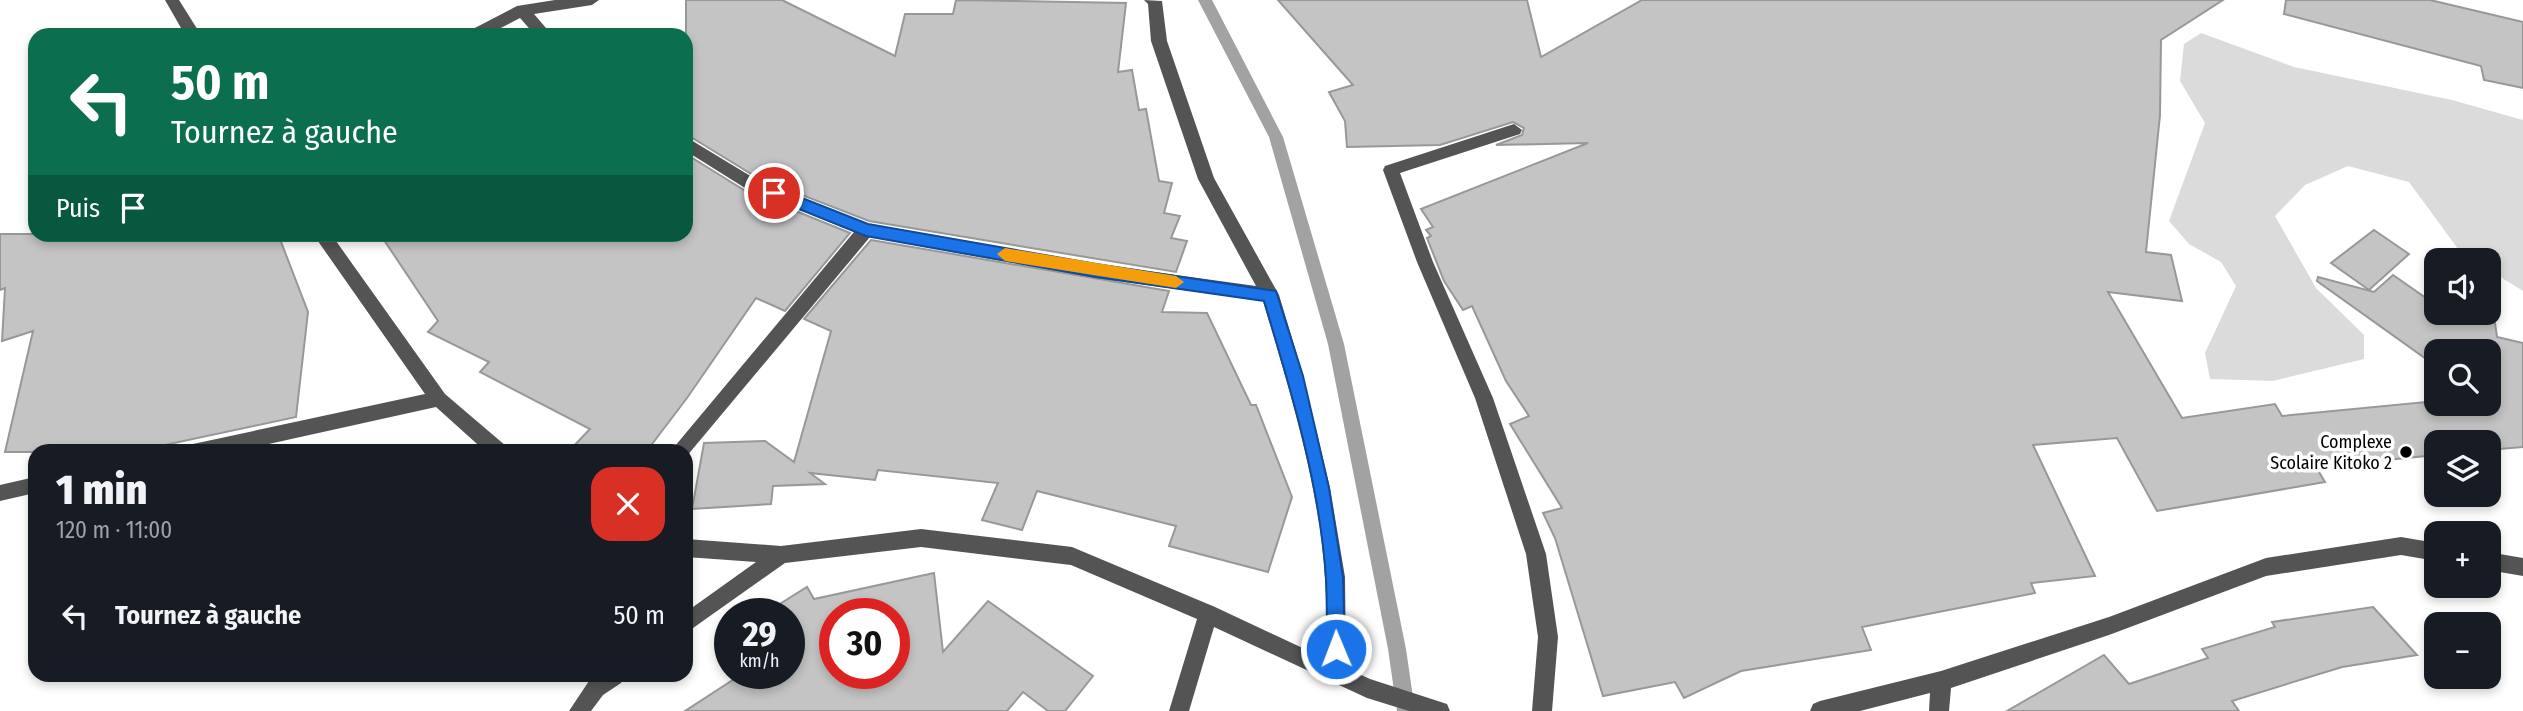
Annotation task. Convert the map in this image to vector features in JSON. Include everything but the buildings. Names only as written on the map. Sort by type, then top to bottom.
[{"type":"street","points":[[172,0],[189,28]]},
{"type":"street","points":[[487,28],[522,10],[592,0]]},
{"type":"street","points":[[1151,0],[1155,1],[1159,41],[1206,179],[1270,295],[1294,376],[1321,488],[1335,577],[1336,673]]},
{"type":"street","points":[[522,10],[538,28]]},
{"type":"street","points":[[1514,130],[1391,170],[1424,262],[1484,398],[1536,554],[1548,636],[1542,711]]},
{"type":"street","points":[[693,148],[751,184],[866,230],[1096,271],[1270,295]]},
{"type":"street","points":[[686,444],[866,230]]},
{"type":"street","points":[[327,242],[439,399],[491,444]]},
{"type":"street","points":[[230,444],[439,399]]},
{"type":"street","points":[[0,493],[28,487]]},
{"type":"street","points":[[693,549],[781,555],[920,538],[1072,556],[1208,614],[1367,688],[1440,711]]},
{"type":"street","points":[[1820,711],[1941,681],[2109,626],[2266,567],[2401,546],[2424,550]]},
{"type":"street","points":[[693,619],[781,555]]},
{"type":"street","points":[[2501,563],[2523,567]]},
{"type":"street","points":[[1179,711],[1208,614]]},
{"type":"street","points":[[1940,711],[1941,681]]},
{"type":"street","points":[[579,711],[597,682]]},
{"type":"shaded area","points":[[2201,33],[2294,67],[2452,100],[2523,120],[2523,291],[2501,277],[2501,248],[2457,248],[2409,182],[2348,166],[2305,185],[2275,216],[2316,288],[2364,335],[2364,359],[2273,381],[2210,379],[2205,353],[2236,286],[2221,262],[2189,244],[2169,221],[2205,123],[2180,81],[2184,44]]},
{"type":"waterway","points":[[1205,0],[1276,137],[1336,344],[1397,649],[1406,711]]},
{"type":"slow traffic","points":[[1005,254],[1176,282]]},
{"type":"place","name":"Complexe Scolaire Kitoko 2","points":[[2406,452]]},
{"type":"route","points":[[774,193],[866,230],[1096,271],[1270,295],[1294,376],[1321,488],[1335,577],[1336,649]]}]
